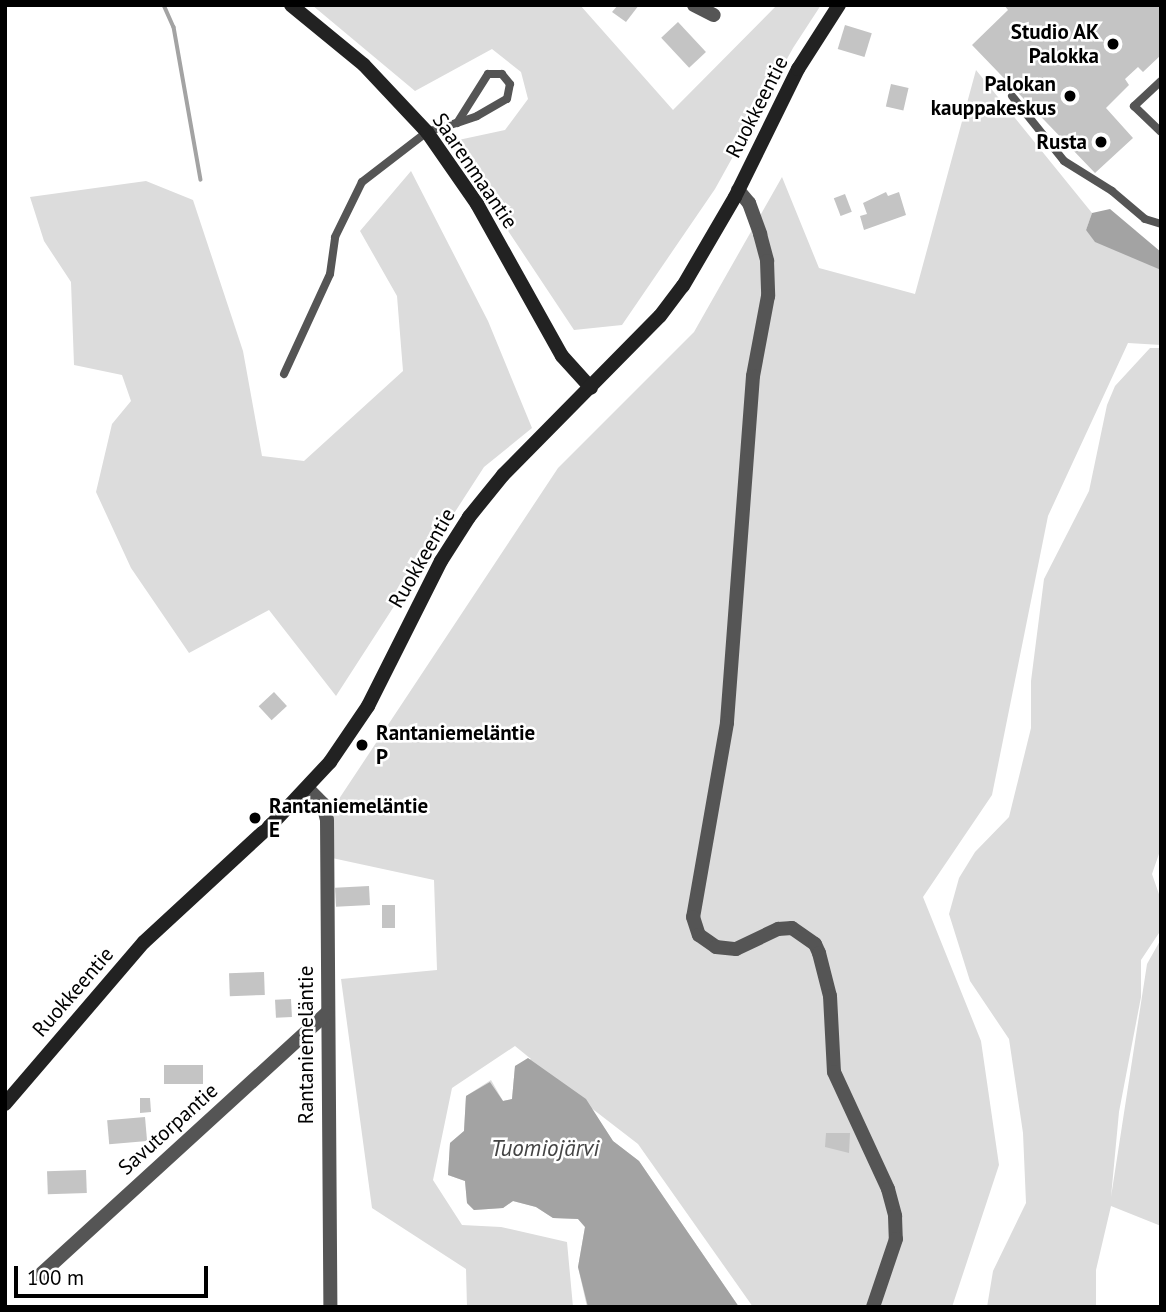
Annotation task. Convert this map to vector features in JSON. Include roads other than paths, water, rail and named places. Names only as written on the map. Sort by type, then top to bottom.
[{"type":"street","name":"Saarenmaantie","points":[[291,5],[364,65],[427,132],[477,204],[562,356],[591,388]]},
{"type":"street","points":[[694,5],[714,15]]},
{"type":"street","name":"Ruokkeentie","points":[[5,1104],[144,942],[308,789],[368,706],[441,561],[469,517],[503,475],[591,388],[676,296],[738,190],[798,69],[839,5]]},
{"type":"street","points":[[738,190],[749,203],[760,234],[767,261],[768,296],[753,376],[727,723],[693,917],[699,935],[716,947],[736,949],[778,929],[792,928],[815,944],[820,953],[830,996],[834,1072],[888,1189],[895,1216],[896,1240],[873,1307]]},
{"type":"street","name":"Rantaniemeläntie","points":[[308,789],[323,804],[327,821],[330,1307]]},
{"type":"street","name":"Savutorpantie","points":[[38,1276],[327,1013]]},
{"type":"lane","points":[[284,374],[330,274],[335,237],[362,181],[427,132],[457,123],[508,99],[510,84],[502,74],[488,74],[457,123]]},
{"type":"lane","points":[[1161,82],[1134,106],[1161,132]]},
{"type":"lane","points":[[1012,96],[1064,161],[1112,191],[1144,219],[1161,225]]},
{"type":"water","points":[[1110,209],[1161,252],[1161,270],[1095,242],[1086,230],[1092,213]]},
{"type":"water","name":"Tuomiojärvi","points":[[528,1058],[586,1099],[613,1141],[639,1161],[739,1307],[588,1307],[578,1267],[585,1227],[578,1219],[553,1218],[536,1207],[513,1201],[503,1208],[474,1210],[467,1203],[465,1181],[448,1175],[450,1143],[464,1131],[466,1096],[490,1082],[503,1101],[512,1099],[515,1066]]},
{"type":"waterway","points":[[164,5],[174,27],[201,180]]},
{"type":"place","name":"Studio AK Palokka","points":[[1113,44]]},
{"type":"place","name":"Palokan kauppakeskus","points":[[1070,96]]},
{"type":"place","name":"Rusta","points":[[1101,142]]},
{"type":"place","name":"Rantaniemeläntie P","points":[[362,745]]},
{"type":"place","name":"Rantaniemeläntie E","points":[[255,818]]}]
